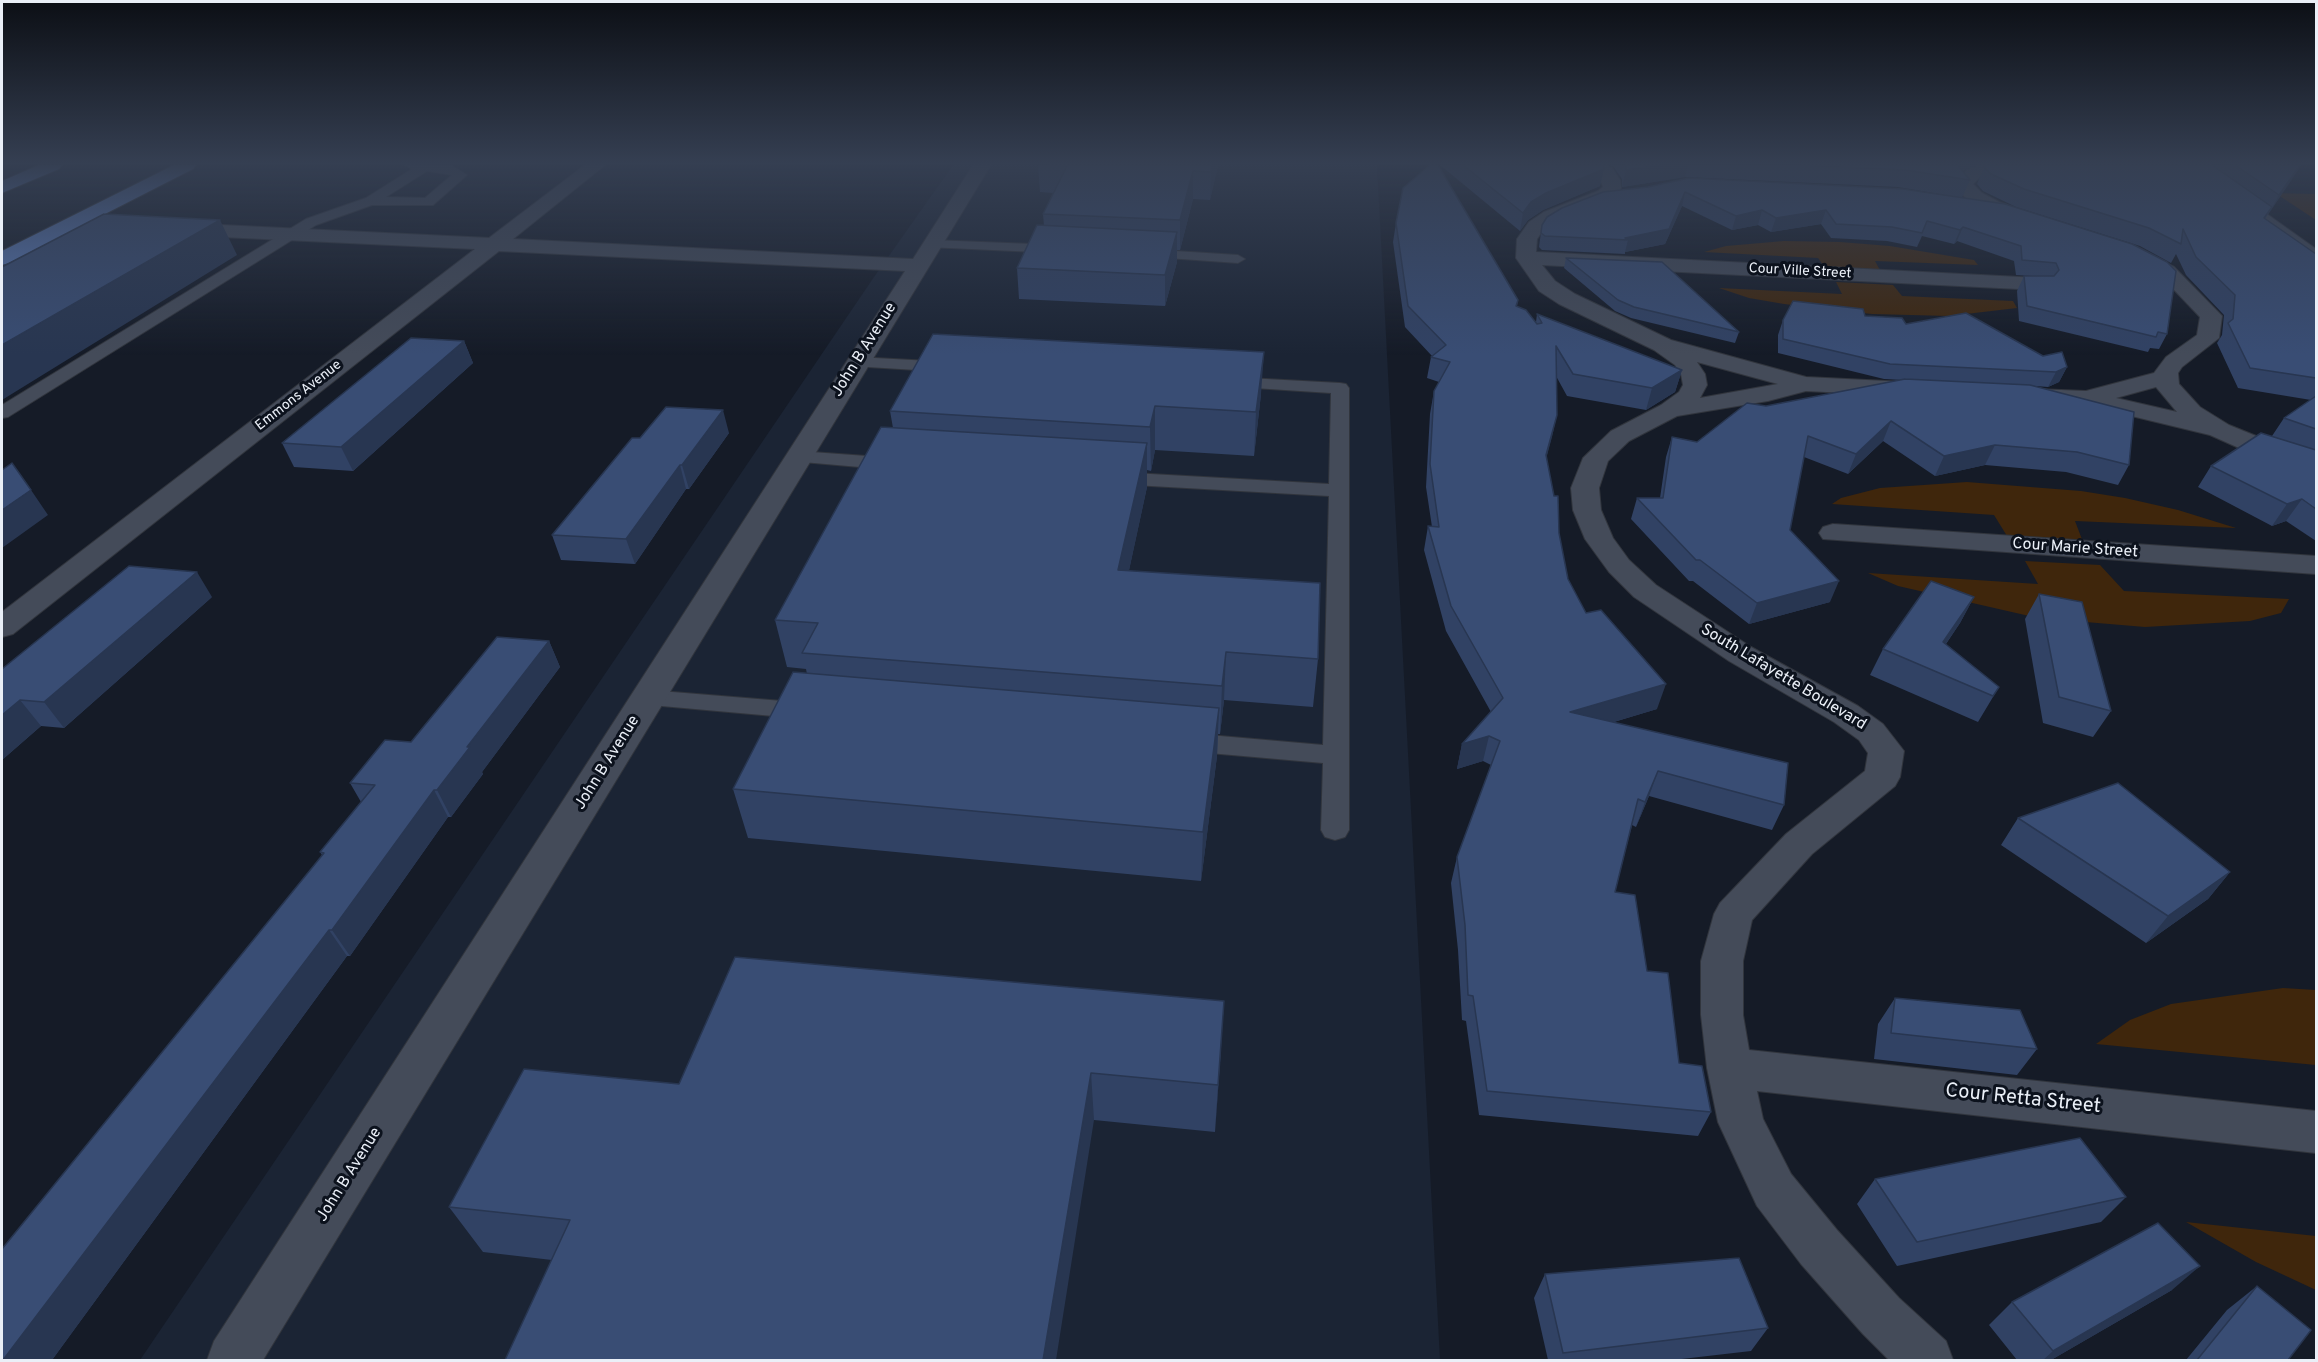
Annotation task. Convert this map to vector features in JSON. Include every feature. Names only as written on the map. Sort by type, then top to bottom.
[{"type":"highway","points":[[2,259],[62,229]]},
{"type":"street","points":[[171,229],[492,245],[925,254]]},
{"type":"street","name":"Emmons Avenue","points":[[2,627],[513,229]]},
{"type":"street","name":"John B Avenue","points":[[233,1360],[941,229]]},
{"type":"street","points":[[1526,258],[1527,239],[1534,229]]},
{"type":"street","points":[[2112,245],[2132,252],[2167,271],[2211,316],[2208,338],[2174,362],[2166,372],[2167,386],[2190,412],[2220,430],[2257,446],[2316,466]]},
{"type":"street","name":"Cour Ville Street","points":[[1526,258],[2039,284]]},
{"type":"street","name":"South Lafayette Boulevard","points":[[1526,258],[1546,286],[1567,299],[1662,345],[1684,360],[1693,374],[1695,385],[1689,396],[1670,410],[1620,436],[1596,458],[1585,488],[1587,510],[1599,539],[1619,566],[1645,591],[1740,654],[1846,714],[1870,732],[1886,751],[1882,777],[1799,844],[1734,914],[1722,961],[1722,1015],[1729,1068],[1741,1122],[1774,1190],[1834,1265],[1881,1316],[1927,1360]]},
{"type":"street","points":[[1662,345],[1806,384],[1936,391]]},
{"type":"street","points":[[2086,398],[2166,377]]},
{"type":"street","points":[[1670,410],[1768,394],[1806,384]]},
{"type":"street","points":[[2018,395],[2086,398],[2140,413],[2220,430]]},
{"type":"street","name":"Cour Marie Street","points":[[1833,533],[2316,565]]},
{"type":"street","name":"Cour Retta Street","points":[[1729,1068],[2316,1132]]},
{"type":"lane","points":[[2,413],[303,229]]},
{"type":"lane","points":[[2279,229],[2316,255]]},
{"type":"lane","points":[[925,254],[1073,250]]},
{"type":"lane","points":[[1130,252],[1238,259]]},
{"type":"lane","points":[[857,362],[971,369]]},
{"type":"lane","points":[[1209,381],[1340,388],[1335,830]]},
{"type":"lane","points":[[798,457],[912,465]]},
{"type":"lane","points":[[1101,477],[1340,491]]},
{"type":"lane","points":[[648,698],[834,713]]},
{"type":"lane","points":[[1161,740],[1337,755]]},
{"type":"shaded area","points":[[908,229],[1380,229],[1440,1360],[140,1360]]},
{"type":"shaded area","points":[[1784,241],[1890,246],[1974,260],[1978,265],[1875,261],[1881,272],[1826,269],[1818,258],[1704,252],[1726,246]]},
{"type":"shaded area","points":[[1836,282],[1893,285],[1902,296],[2013,301],[2017,308],[1949,316],[1872,314],[1784,304],[1749,298],[1719,288],[1842,294]]},
{"type":"shaded area","points":[[1967,482],[2081,491],[2125,498],[2178,510],[2236,528],[2075,521],[2083,542],[2007,536],[1994,515],[1832,504],[1841,498],[1880,488]]},
{"type":"shaded area","points":[[2025,561],[2100,565],[2124,591],[2289,599],[2281,613],[2250,621],[2145,627],[2038,618],[1898,586],[1868,573],[2038,584]]},
{"type":"shaded area","points":[[2283,988],[2316,990],[2316,1065],[2096,1044],[2130,1020],[2171,1004]]},
{"type":"shaded area","points":[[2186,1222],[2316,1236],[2316,1290],[2256,1262]]},
{"type":"building","points":[[76,229],[205,229],[2,345],[2,267]]},
{"type":"building","points":[[1035,229],[1177,232],[1165,275],[1017,268]]},
{"type":"building","points":[[1397,229],[1476,229],[1518,300],[1516,306],[1526,310],[1537,324],[1542,323],[1537,314],[1682,370],[1652,388],[1573,374],[1556,346],[1557,415],[1546,455],[1554,496],[1558,496],[1559,533],[1568,579],[1586,613],[1601,610],[1666,684],[1570,712],[1788,763],[1784,805],[1658,771],[1645,802],[1638,799],[1615,892],[1635,895],[1647,971],[1668,973],[1679,1063],[1702,1066],[1711,1112],[1487,1091],[1473,996],[1468,995],[1465,925],[1457,857],[1500,741],[1489,736],[1462,744],[1503,698],[1451,606],[1428,526],[1439,527],[1430,464],[1434,391],[1450,362],[1431,357],[1446,345],[1408,306]]},
{"type":"building","points":[[1542,229],[1669,229],[1625,238],[1628,240],[1545,236],[1541,233]]},
{"type":"building","points":[[1900,229],[1924,229],[1922,233]]},
{"type":"building","points":[[1968,229],[2083,229],[2132,244],[2167,262],[2176,271],[2167,334],[2158,332],[2156,337],[2027,306],[2024,276],[2054,276],[2059,270],[2056,263],[2022,260],[2021,246]]},
{"type":"building","points":[[2150,229],[2279,229],[2316,254],[2316,378],[2250,368],[2228,323],[2233,319],[2235,295],[2196,257],[2183,229],[2181,244]]},
{"type":"building","points":[[1566,258],[1662,262],[1739,332],[1634,307],[1618,300]]},
{"type":"building","points":[[1793,301],[1863,309],[1865,316],[1902,318],[1906,324],[1966,313],[2043,356],[2062,352],[2067,367],[2056,372],[1890,364],[1783,339],[1783,320]]},
{"type":"building","points":[[933,334],[1264,352],[1256,412],[1155,406],[1150,427],[890,411]]},
{"type":"building","points":[[411,338],[464,341],[341,447],[282,443]]},
{"type":"building","points":[[1905,379],[2030,385],[2134,412],[2129,465],[2077,452],[1995,445],[1944,456],[1891,421],[1856,454],[1808,436],[1790,530],[1839,581],[1757,603],[1700,560],[1696,560],[1637,498],[1663,498],[1672,437],[1697,442],[1747,403],[1766,406]]},
{"type":"building","points":[[2316,396],[2316,429],[2284,418]]},
{"type":"building","points":[[666,407],[723,410],[626,539],[552,535],[632,438],[640,438]]},
{"type":"building","points":[[881,427],[1147,443],[1118,570],[1320,583],[1318,659],[1226,652],[1222,686],[802,653],[818,623],[775,620]]},
{"type":"building","points":[[2261,433],[2316,450],[2316,509],[2302,499],[2287,504],[2211,466]]},
{"type":"building","points":[[12,463],[31,490],[2,510],[2,470]]},
{"type":"building","points":[[129,566],[197,572],[44,702],[20,700],[2,715],[2,669]]},
{"type":"building","points":[[1931,581],[1974,597],[1943,642],[1999,687],[1993,696],[1883,649]]},
{"type":"building","points":[[2039,594],[2082,602],[2111,711],[2059,697]]},
{"type":"building","points":[[497,637],[549,641],[467,747],[470,747],[437,790],[434,790],[332,930],[329,930],[2,1360],[2,1249],[324,853],[320,852],[375,785],[350,783],[385,740],[411,742]]},
{"type":"building","points":[[793,672],[1219,708],[1203,832],[733,789]]},
{"type":"building","points":[[2118,783],[2230,872],[2168,916],[2018,818]]},
{"type":"building","points":[[735,957],[1224,1001],[1218,1085],[1091,1073],[1043,1360],[505,1360],[570,1220],[449,1207],[524,1069],[679,1084]]},
{"type":"building","points":[[1895,998],[2020,1010],[2037,1049],[1891,1033]]},
{"type":"building","points":[[2080,1138],[2126,1197],[1917,1242],[1875,1179]]},
{"type":"building","points":[[2158,1223],[2200,1266],[2053,1351],[2012,1302]]},
{"type":"building","points":[[1739,1258],[1768,1328],[1563,1353],[1545,1274]]},
{"type":"building","points":[[2257,1286],[2311,1330],[2288,1360],[2197,1360]]}]
